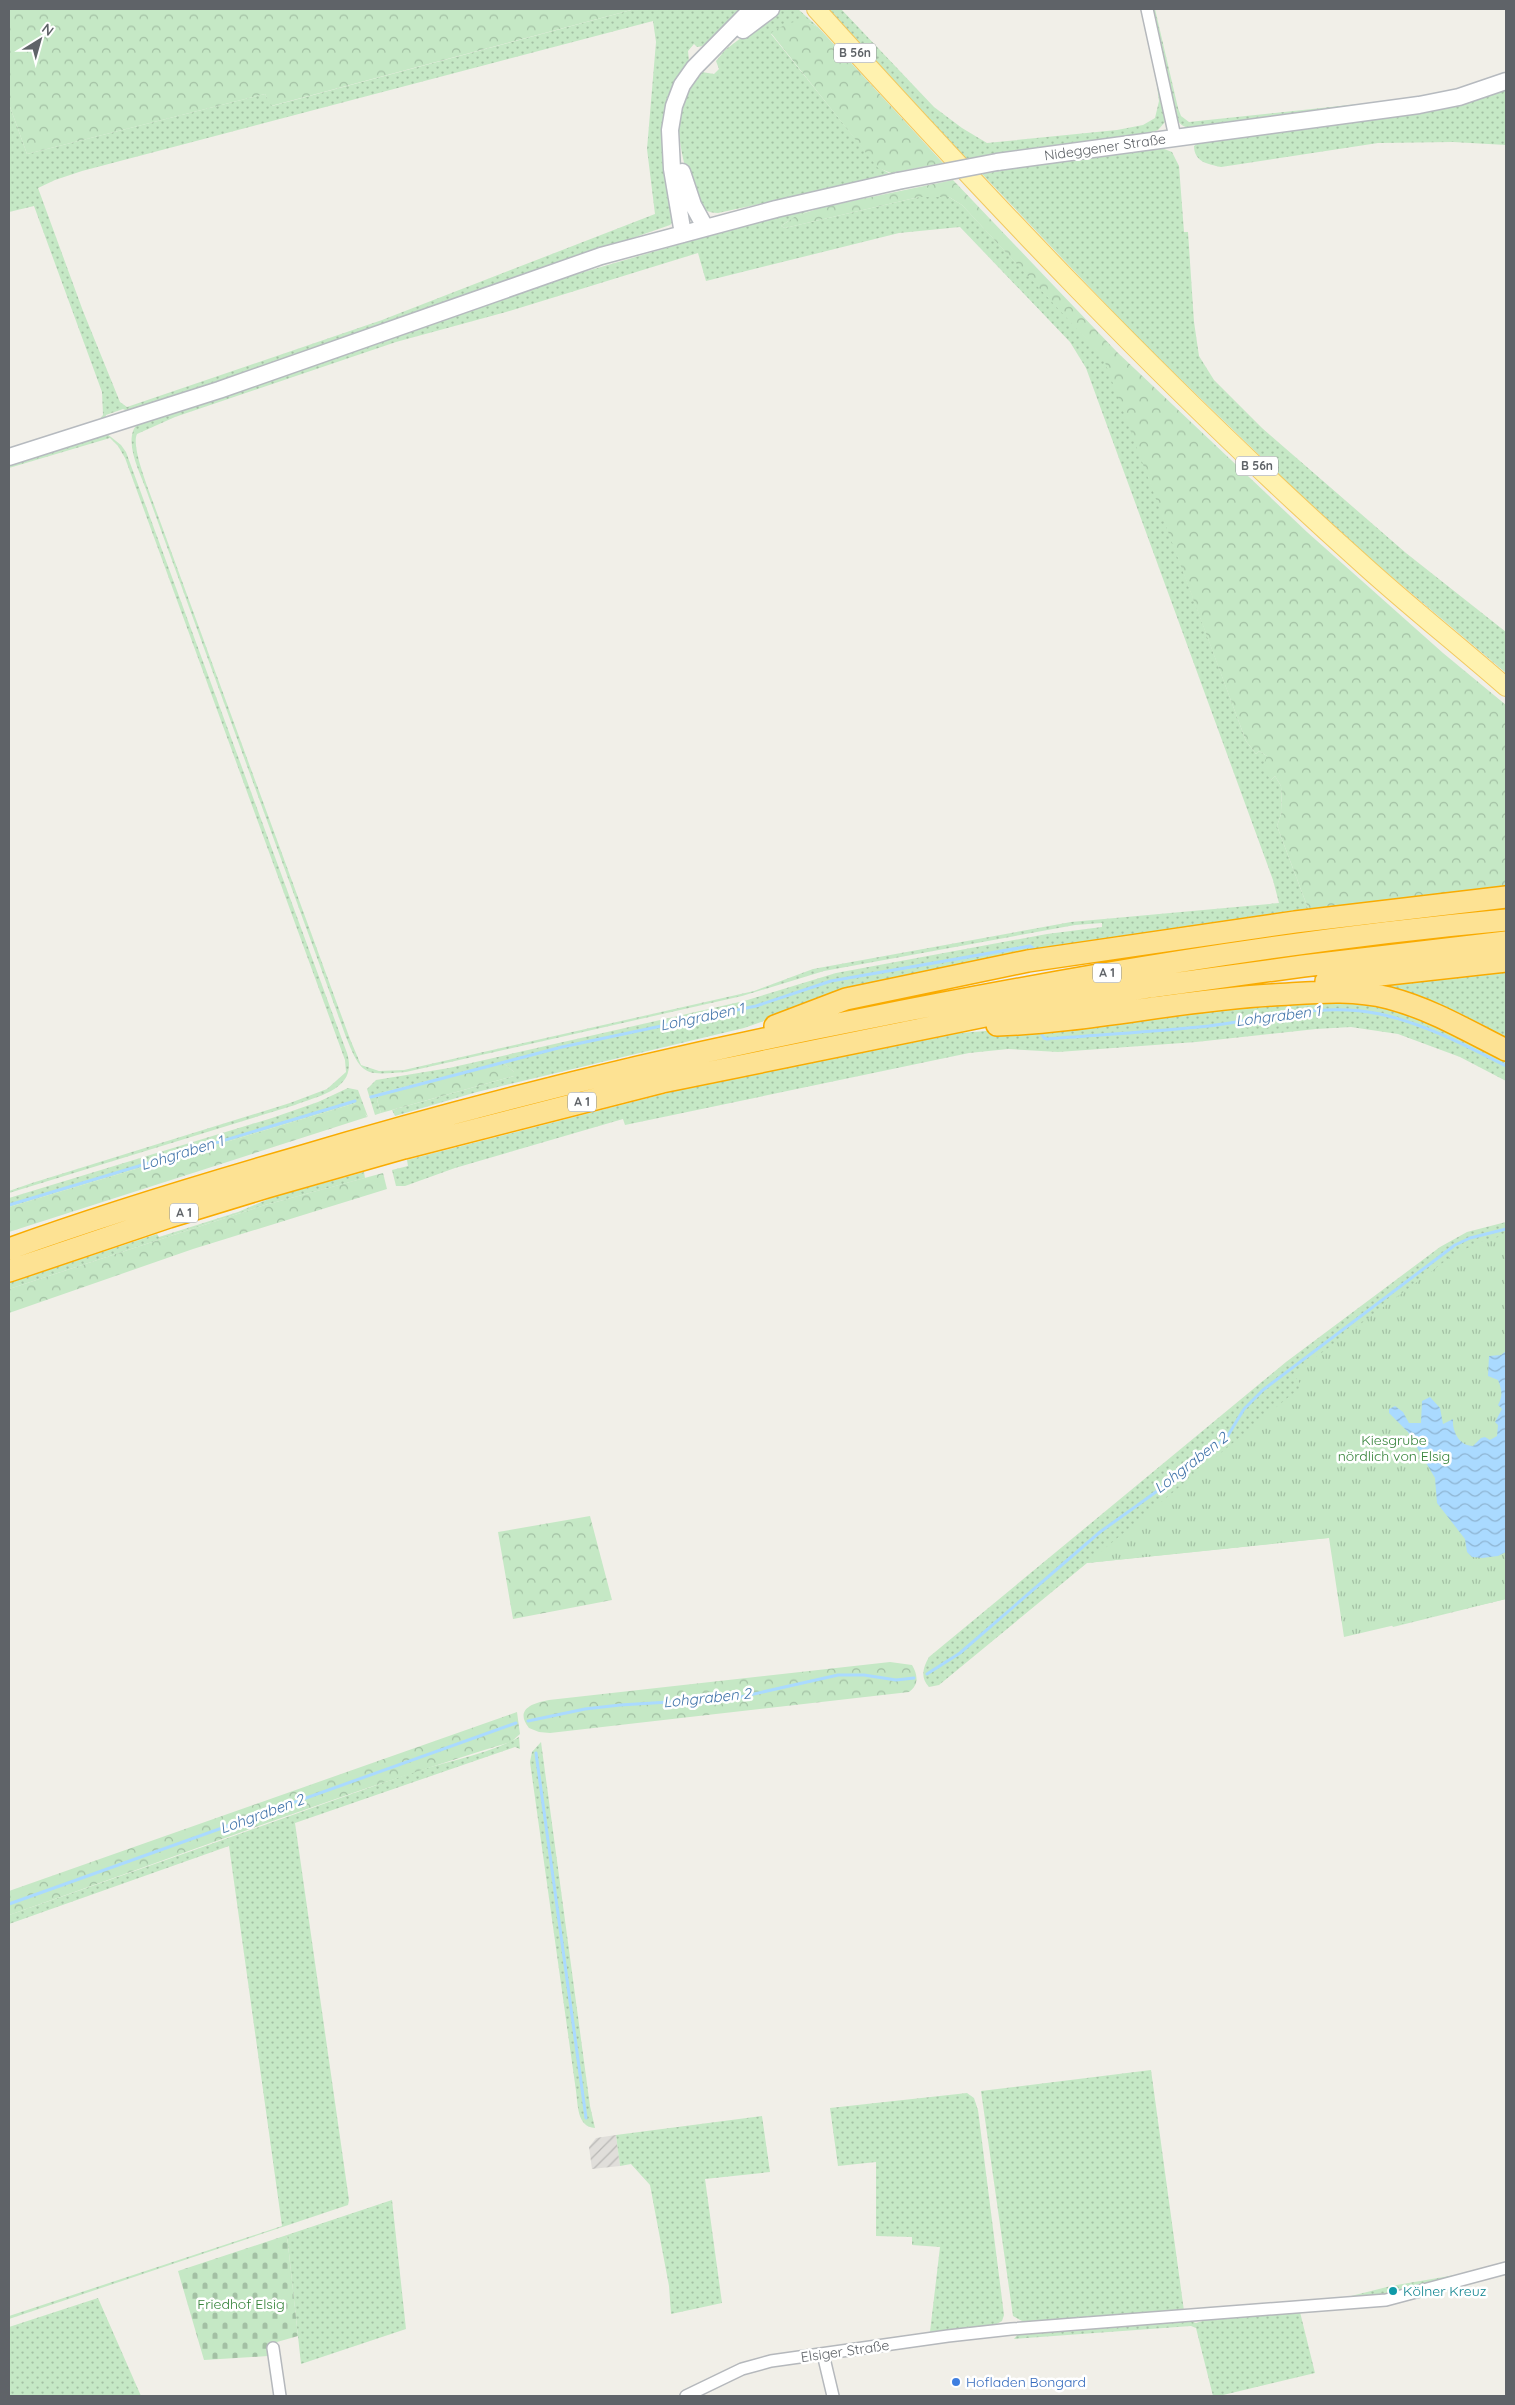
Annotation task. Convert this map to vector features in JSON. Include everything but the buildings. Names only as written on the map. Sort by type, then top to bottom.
[{"type":"highway","points":[[711,1050],[846,999],[1028,961],[1295,922],[1506,897]]},
{"type":"highway","name":"A 1","points":[[9,1249],[163,1197],[357,1150],[711,1050],[943,1002],[1084,977],[1301,944],[1506,920]]},
{"type":"highway","name":"A 1","points":[[401,1138],[662,1082],[1044,1004],[1303,966],[1506,942]]},
{"type":"highway","points":[[1244,996],[1272,989],[1312,983],[1506,961]]},
{"type":"highway","points":[[936,1027],[1046,1023],[1244,996],[1323,991],[1356,993],[1388,998],[1425,1010],[1506,1050]]},
{"type":"highway","name":"A 1","points":[[9,1271],[169,1217],[357,1150]]},
{"type":"main road","points":[[683,234],[672,169],[673,154],[670,130],[676,99],[690,73],[752,9]]},
{"type":"main road","points":[[720,44],[771,9]]},
{"type":"main road","name":"B 56n","points":[[816,9],[983,191],[1154,367],[1360,562],[1506,687]]},
{"type":"main road","name":"Nideggener Straße","points":[[9,458],[218,390],[602,256],[776,208],[898,181],[997,162],[1419,106],[1459,97],[1506,81]]},
{"type":"main road","points":[[673,154],[705,227]]},
{"type":"street","points":[[1147,9],[1175,137]]},
{"type":"street","name":"Elsiger Straße","points":[[686,2396],[749,2366],[766,2362],[948,2336],[1386,2300],[1506,2268]]},
{"type":"street","points":[[273,2348],[280,2396]]},
{"type":"street","points":[[823,2354],[833,2396]]},
{"type":"shaded area","points":[[616,2135],[620,2166],[592,2169],[589,2147],[596,2138]]},
{"type":"green space","points":[[9,9],[635,9],[271,106],[265,94],[27,154],[9,104]]},
{"type":"green space","points":[[635,9],[744,9],[717,38],[697,47],[694,44],[688,51],[689,61],[676,80],[668,99],[664,118],[663,138],[664,157],[675,220],[670,225],[132,413],[123,409],[106,415],[104,422],[9,452],[9,448],[98,421],[103,415],[102,392],[34,206],[9,212],[9,104],[27,154],[265,94],[272,106]],"holes":[[[653,21],[656,42],[647,149],[655,214],[382,320],[127,407],[120,402],[83,311],[38,188],[82,171]]]},
{"type":"green space","points":[[779,9],[798,9],[818,27],[809,23],[771,34],[878,167],[892,175],[718,213],[709,212],[704,209],[693,191],[685,167],[679,129],[682,107],[702,72],[714,74],[719,69],[716,61],[725,50]]},
{"type":"green space","points":[[828,9],[841,9],[934,107],[962,128],[987,143],[1117,130],[1143,125],[1155,118],[1159,101],[1141,9],[1143,9],[1165,122],[1158,130],[1148,134],[966,159]]},
{"type":"green space","points":[[1151,9],[1155,9],[1178,108],[1181,116],[1189,122],[1405,99],[1442,93],[1477,83],[1457,92],[1193,129],[1180,123],[1175,115]]},
{"type":"green space","points":[[802,20],[818,27],[943,163],[891,173],[878,168],[771,33],[786,24]]},
{"type":"green space","points":[[1506,86],[1506,145],[1453,142],[1378,143],[1221,167],[1211,165],[1196,156],[1194,146],[1199,141]]},
{"type":"green space","points":[[1159,147],[1172,152],[1179,166],[1184,232],[1188,232],[1194,322],[1199,356],[1214,380],[1262,428],[1406,553],[1506,632],[1506,673],[1373,561],[1291,486],[1137,337],[982,174],[1006,170],[1006,168]]},
{"type":"green space","points":[[953,180],[1117,352],[1307,532],[1443,653],[1506,705],[1506,890],[1309,911],[1277,826],[1282,811],[1281,786],[1275,776],[1271,780],[1262,768],[1267,756],[1259,751],[1256,754],[1246,741],[1103,357],[962,205],[949,197],[919,197],[785,228],[781,226],[796,216],[823,207]]},
{"type":"green space","points":[[904,187],[905,189],[824,206],[793,218],[781,226],[785,228],[919,197],[949,197],[962,205],[1104,357],[1246,741],[1256,754],[1259,751],[1267,756],[1269,776],[1271,780],[1275,776],[1281,786],[1282,811],[1277,826],[1309,911],[823,1000],[744,1028],[477,1092],[395,1116],[392,1110],[514,1076],[514,1072],[502,1062],[380,1093],[377,1100],[381,1113],[375,1115],[367,1089],[376,1080],[449,1068],[744,1001],[836,973],[1047,934],[1102,927],[1102,923],[1075,925],[824,971],[742,996],[406,1072],[373,1073],[367,1071],[361,1066],[356,1060],[351,1050],[137,466],[132,447],[134,430],[138,423],[563,278],[780,215]],"holes":[[[960,227],[1070,342],[1086,368],[1273,880],[1279,903],[1071,922],[813,969],[754,991],[404,1070],[379,1071],[361,1065],[148,487],[136,448],[137,434],[175,417],[396,342],[506,312],[698,253],[706,281],[899,233]]]},
{"type":"green space","points":[[106,433],[121,445],[126,452],[347,1053],[349,1065],[347,1075],[342,1083],[335,1089],[316,1098],[9,1193],[9,1191],[32,1183],[290,1103],[327,1089],[346,1072],[345,1060],[125,458],[118,446],[110,438],[9,468],[9,463]]},
{"type":"green space","points":[[1506,968],[1506,1044],[1372,983]]},
{"type":"green space","points":[[1292,999],[1395,1006],[1506,1057],[1506,1081],[1460,1057],[1398,1034],[1351,1027],[1196,1042],[1058,1052],[1008,1049],[969,1053],[625,1125],[623,1119],[455,1168],[405,1186],[396,1186],[392,1170],[408,1166],[407,1160],[691,1087],[960,1033],[1026,1028]]},
{"type":"green space","points":[[502,1062],[514,1072],[514,1076],[381,1113],[377,1100],[380,1093]]},
{"type":"green space","points":[[348,1088],[358,1090],[368,1117],[356,1103],[9,1207],[9,1198],[272,1118],[318,1102]]},
{"type":"green space","points":[[360,1103],[367,1117],[9,1232],[9,1207]]},
{"type":"green space","points":[[364,1172],[365,1178],[265,1205],[9,1289],[9,1283],[157,1234],[159,1237],[238,1212],[273,1197]]},
{"type":"green space","points":[[383,1173],[387,1189],[193,1249],[9,1313],[9,1289],[265,1205]]},
{"type":"green space","name":"Kiesgrube nördlich von Elsig","points":[[1506,1222],[1506,1599],[1393,1627],[1337,1537],[1087,1563],[939,1685],[929,1687],[926,1684],[923,1672],[929,1657],[1286,1362],[1440,1247],[1467,1232]]},
{"type":"green space","name":"Kiesgrube nördlich von Elsig","points":[[1506,1235],[1506,1599],[1344,1637],[1329,1538],[1087,1563],[1302,1386],[1293,1374],[1452,1256],[1479,1242]]},
{"type":"green space","points":[[590,1516],[612,1600],[513,1619],[498,1532]]},
{"type":"green space","points":[[890,1662],[912,1665],[916,1683],[909,1692],[550,1733],[539,1732],[529,1728],[524,1716],[527,1708],[549,1700]]},
{"type":"green space","points":[[517,1712],[520,1734],[511,1742],[384,1782],[9,1915],[9,1891]]},
{"type":"green space","points":[[519,1737],[520,1749],[515,1747],[295,1823],[349,2200],[348,2205],[9,2319],[9,2316],[282,2226],[229,1846],[9,1924],[9,1915],[422,1769],[478,1754]]},
{"type":"green space","points":[[541,1742],[590,2106],[595,2128],[589,2127],[582,2120],[577,2103],[530,1762],[532,1752]]},
{"type":"green space","points":[[1151,2070],[1184,2311],[1035,2323],[1024,2322],[1013,2316],[981,2091]]},
{"type":"green space","points":[[967,2093],[974,2098],[978,2110],[1004,2315],[1002,2321],[993,2326],[930,2332],[940,2247],[912,2245],[912,2237],[876,2236],[876,2162],[838,2166],[830,2108]]},
{"type":"green space","points":[[762,2116],[770,2172],[705,2179],[722,2303],[671,2314],[669,2286],[650,2185],[631,2164],[620,2166],[616,2135]]},
{"type":"green space","points":[[392,2200],[406,2329],[301,2364],[287,2235]]},
{"type":"green space","name":"Friedhof Elsig","points":[[287,2235],[298,2336],[277,2342],[278,2347],[269,2348],[268,2356],[204,2360],[178,2271]]},
{"type":"green space","points":[[1461,2274],[1396,2294],[1339,2299],[1391,2286]]},
{"type":"green space","points":[[98,2298],[141,2396],[9,2396],[9,2327]]},
{"type":"green space","points":[[1300,2312],[1315,2373],[1219,2396],[1213,2396],[1196,2328],[1191,2326],[1014,2339],[1018,2334],[1190,2321],[1196,2323],[1209,2319]]},
{"type":"water","points":[[1506,1351],[1506,1552],[1498,1556],[1472,1557],[1467,1552],[1465,1539],[1437,1503],[1435,1478],[1408,1432],[1389,1413],[1389,1409],[1395,1406],[1403,1412],[1409,1423],[1421,1423],[1422,1401],[1430,1397],[1440,1408],[1443,1424],[1453,1419],[1455,1433],[1460,1441],[1473,1446],[1481,1438],[1485,1437],[1490,1440],[1497,1436],[1498,1425],[1495,1422],[1502,1409],[1498,1405],[1501,1393],[1498,1380],[1488,1376],[1489,1356],[1501,1355]]},
{"type":"waterway","name":"Lohgraben 1","points":[[371,1097],[562,1047],[756,1006],[831,981],[1030,946],[1033,948]]},
{"type":"waterway","name":"Lohgraben 1","points":[[1041,1033],[1047,1039],[1199,1027],[1289,1013],[1334,1010],[1357,1011],[1380,1014],[1413,1023],[1460,1043],[1506,1066]]},
{"type":"waterway","name":"Lohgraben 1","points":[[9,1205],[355,1101]]},
{"type":"waterway","name":"Lohgraben 2","points":[[927,1674],[960,1653],[1100,1532],[1181,1474],[1227,1437],[1244,1409],[1263,1390],[1455,1245],[1470,1238],[1506,1229]]},
{"type":"waterway","name":"Lohgraben 2","points":[[528,1721],[585,1709],[620,1705],[736,1698],[838,1675],[864,1675],[896,1680],[914,1678]]},
{"type":"waterway","name":"Lohgraben 2","points":[[9,1904],[516,1723]]},
{"type":"waterway","points":[[536,1753],[586,2118]]},
{"type":"place","name":"Kölner Kreuz","points":[[1393,2291]]},
{"type":"place","name":"Hofladen Bongard","points":[[956,2382]]}]
